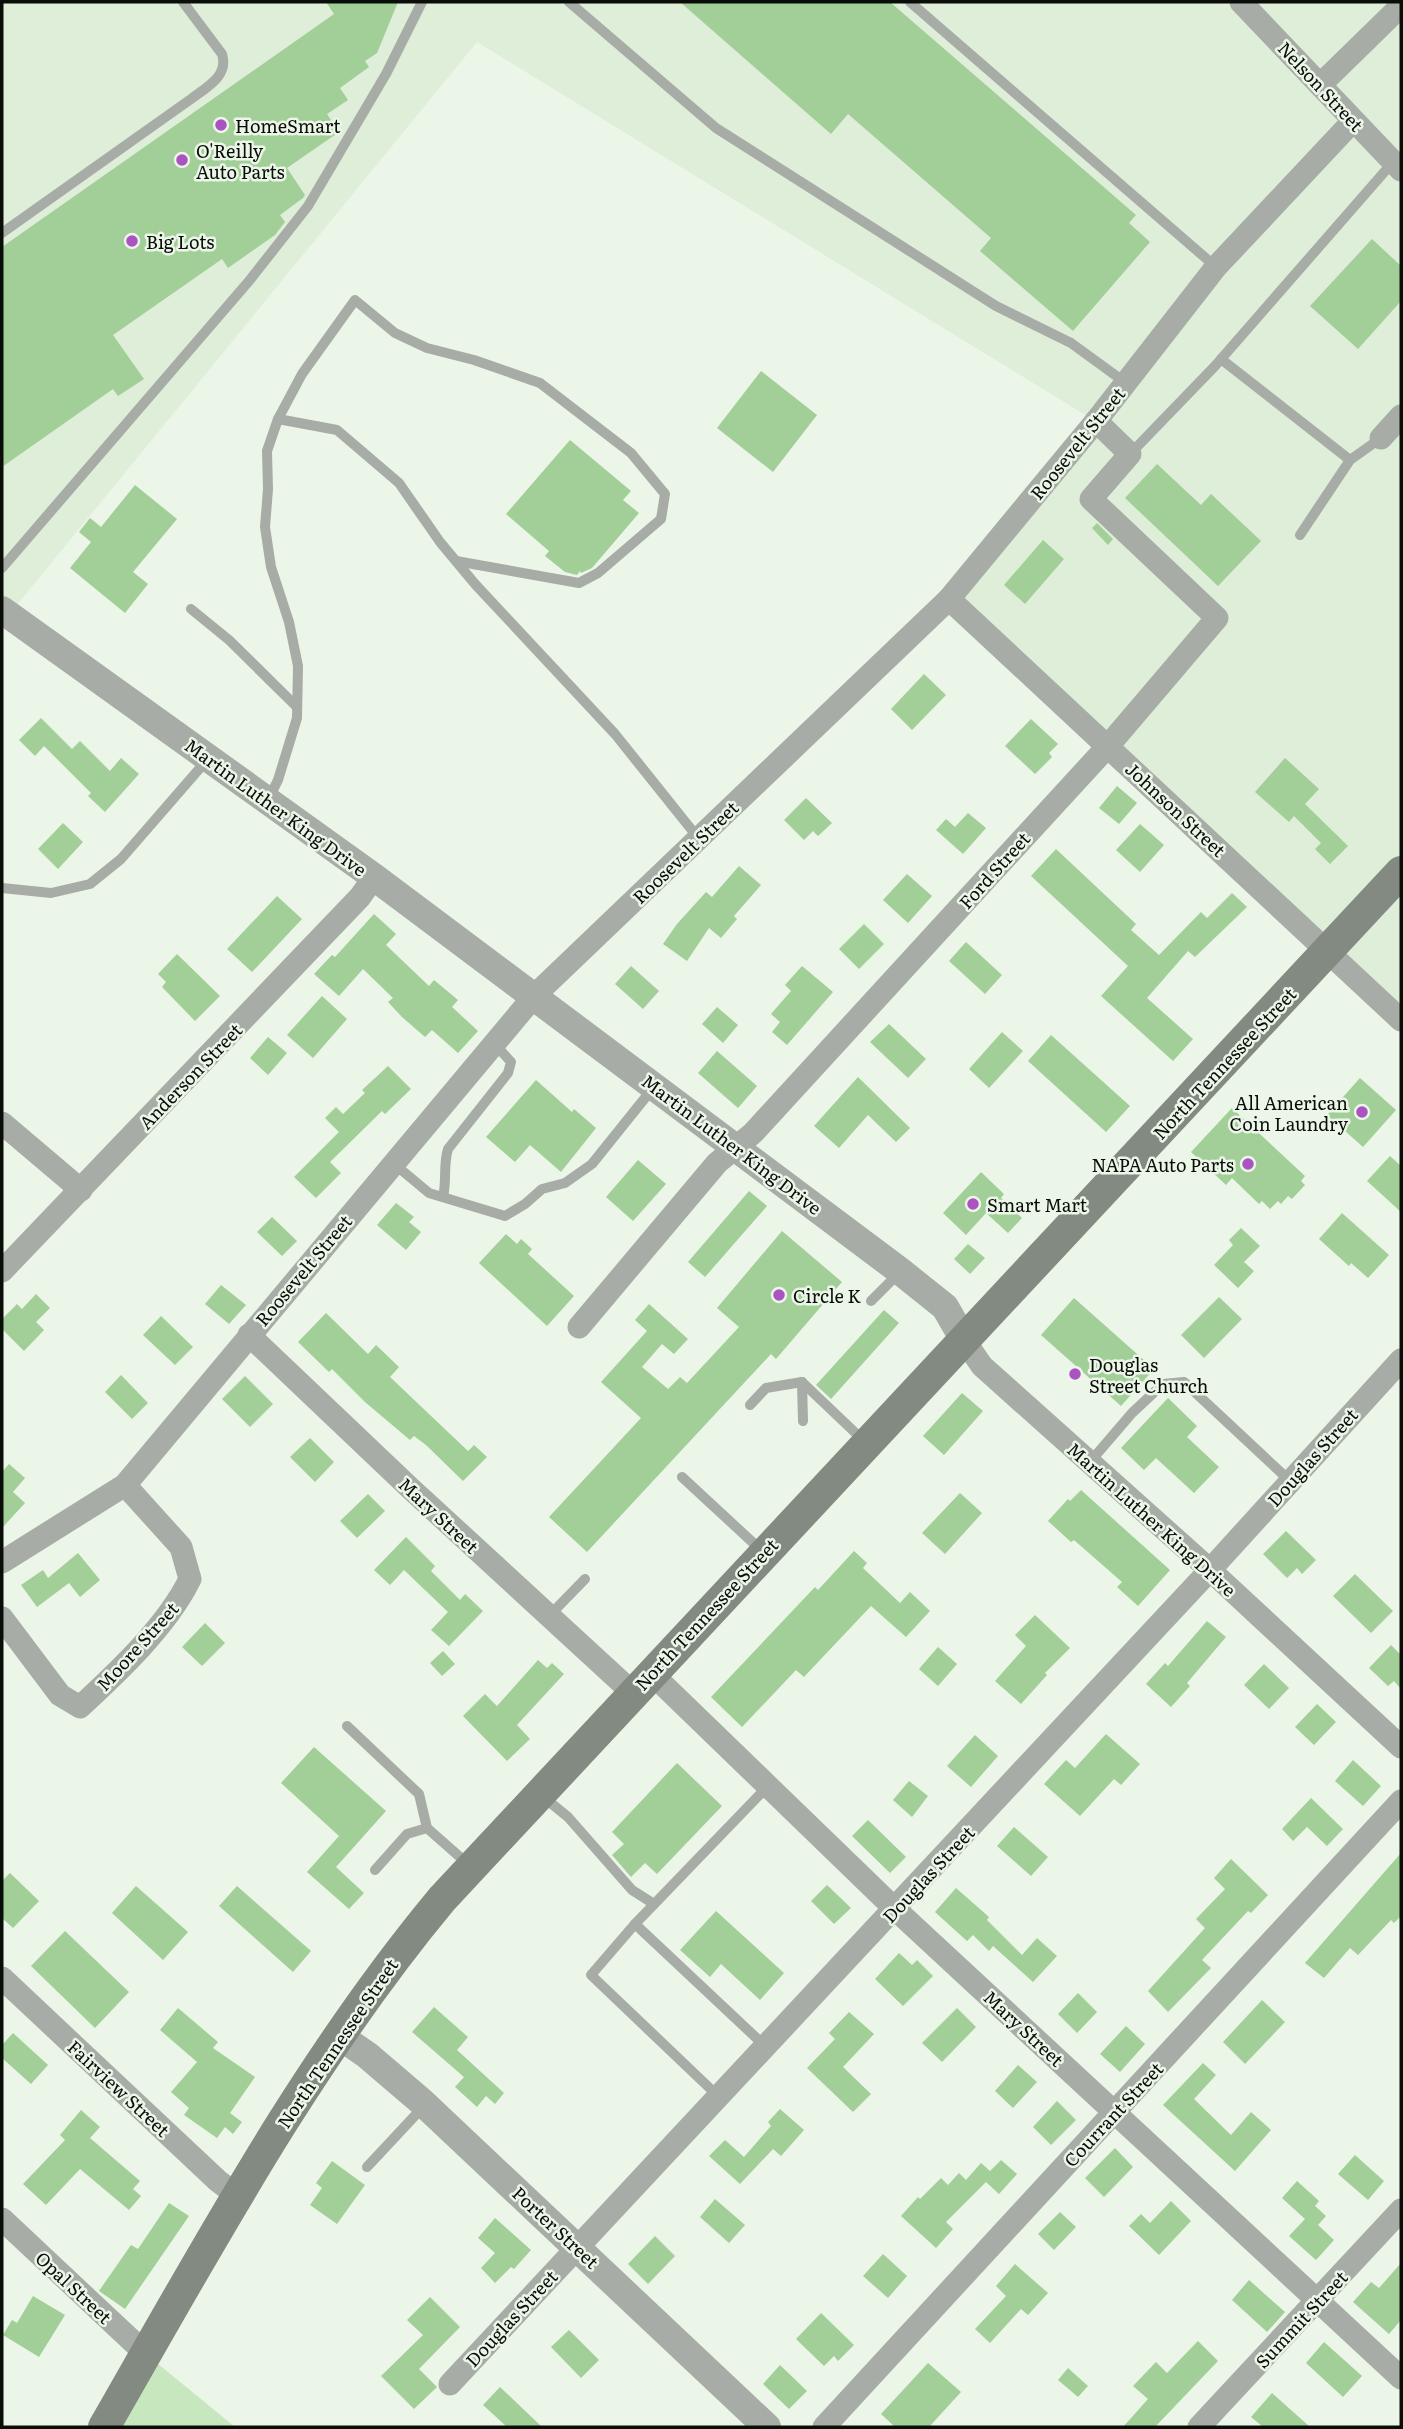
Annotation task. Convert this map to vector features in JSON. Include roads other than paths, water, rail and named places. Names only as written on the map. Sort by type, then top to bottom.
[{"type":"main road","name":"North Tennessee Street","points":[[104,2427],[237,2196],[338,2035],[406,1942],[471,1866],[1401,872]]},
{"type":"street","name":"Nelson Street","points":[[1241,2],[1397,166]]},
{"type":"street","points":[[1320,85],[1401,6]]},
{"type":"street","name":"Roosevelt Street","points":[[2,1562],[125,1485],[535,995],[949,599],[1096,421],[1216,267],[1353,121]]},
{"type":"street","points":[[1381,438],[1401,416]]},
{"type":"street","points":[[1096,421],[1130,454]]},
{"type":"street","name":"Ford Street","points":[[579,1327],[716,1163],[753,1133],[1108,746],[1217,618],[1091,499],[1130,454]]},
{"type":"street","name":"Johnson Street","points":[[949,599],[1401,1020]]},
{"type":"street","name":"Martin Luther King Drive","points":[[2,610],[535,995],[945,1307],[982,1366],[1210,1570],[1401,1747]]},
{"type":"street","name":"Anderson Street","points":[[2,1271],[360,897],[374,877]]},
{"type":"street","points":[[2,1123],[81,1190]]},
{"type":"street","name":"Mary Street","points":[[248,1335],[549,1616],[642,1683],[768,1786],[895,1909],[1401,2378]]},
{"type":"street","name":"Douglas Street","points":[[450,2385],[1210,1570],[1401,1360]]},
{"type":"street","name":"Moore Street","points":[[2,1618],[60,1695],[80,1707],[119,1670],[180,1598],[190,1579],[181,1547],[125,1485]]},
{"type":"street","name":"Courrant Street","points":[[824,2427],[1401,1801]]},
{"type":"street","name":"Fairview Street","points":[[2,1978],[237,2196]]},
{"type":"street","name":"Porter Street","points":[[338,2035],[367,2055],[425,2105],[767,2427]]},
{"type":"street","name":"Summit Street","points":[[1199,2427],[1401,2210]]},
{"type":"street","name":"Opal Street","points":[[2,2219],[146,2354]]},
{"type":"lane","points":[[2,233],[191,99],[215,81],[223,71],[225,63],[222,54],[183,2]]},
{"type":"lane","points":[[2,568],[249,281],[308,206],[386,74],[422,2]]},
{"type":"lane","points":[[569,2],[716,128],[996,306],[1071,343],[1126,383]]},
{"type":"lane","points":[[910,2],[1216,267]]},
{"type":"lane","points":[[1130,454],[1221,359],[1397,166]]},
{"type":"lane","points":[[268,800],[278,780],[297,718],[298,666],[289,622],[271,567],[265,527],[267,451],[278,419],[302,374],[355,300],[395,332],[427,348],[474,360],[540,383],[631,453],[665,494],[661,519],[598,573],[579,583],[456,561]]},
{"type":"lane","points":[[1221,359],[1350,460]]},
{"type":"lane","points":[[278,419],[337,430],[399,483],[456,561],[615,734],[699,839]]},
{"type":"lane","points":[[1300,535],[1350,460],[1381,438]]},
{"type":"lane","points":[[191,609],[229,640],[297,707]]},
{"type":"lane","points":[[2,888],[51,893],[90,884],[121,859],[209,758]]},
{"type":"lane","points":[[443,1197],[447,1181],[444,1161],[448,1149],[508,1073],[511,1062],[495,1043]]},
{"type":"lane","points":[[393,1163],[429,1193],[505,1216],[525,1205],[542,1189],[565,1183],[592,1164],[655,1086]]},
{"type":"lane","points":[[872,1301],[900,1271]]},
{"type":"lane","points":[[802,1382],[867,1443]]},
{"type":"lane","points":[[750,1405],[766,1388],[802,1382]]},
{"type":"lane","points":[[802,1382],[803,1421]]},
{"type":"lane","points":[[1090,1462],[1132,1413],[1163,1384],[1184,1382],[1290,1481]]},
{"type":"lane","points":[[682,1477],[764,1553]]},
{"type":"lane","points":[[549,1616],[585,1579]]},
{"type":"lane","points":[[346,1726],[419,1794],[427,1828],[471,1866]]},
{"type":"lane","points":[[719,2097],[591,1975],[635,1924],[768,1786]]},
{"type":"lane","points":[[539,1793],[568,1817],[632,1890],[654,1904]]},
{"type":"lane","points":[[375,1870],[407,1834],[427,1828]]},
{"type":"lane","points":[[635,1924],[766,2047]]},
{"type":"lane","points":[[367,2167],[425,2105]]},
{"type":"place","name":"HomeSmart","points":[[221,125]]},
{"type":"place","name":"O'Reilly Auto Parts","points":[[182,160]]},
{"type":"place","name":"Big Lots","points":[[132,241]]},
{"type":"place","name":"All American Coin Laundry","points":[[1362,1112]]},
{"type":"place","name":"NAPA Auto Parts","points":[[1248,1164]]},
{"type":"place","name":"Smart Mart","points":[[973,1204]]},
{"type":"place","name":"Circle K","points":[[779,1295]]},
{"type":"place","name":"Douglas Street Church","points":[[1075,1374]]}]
